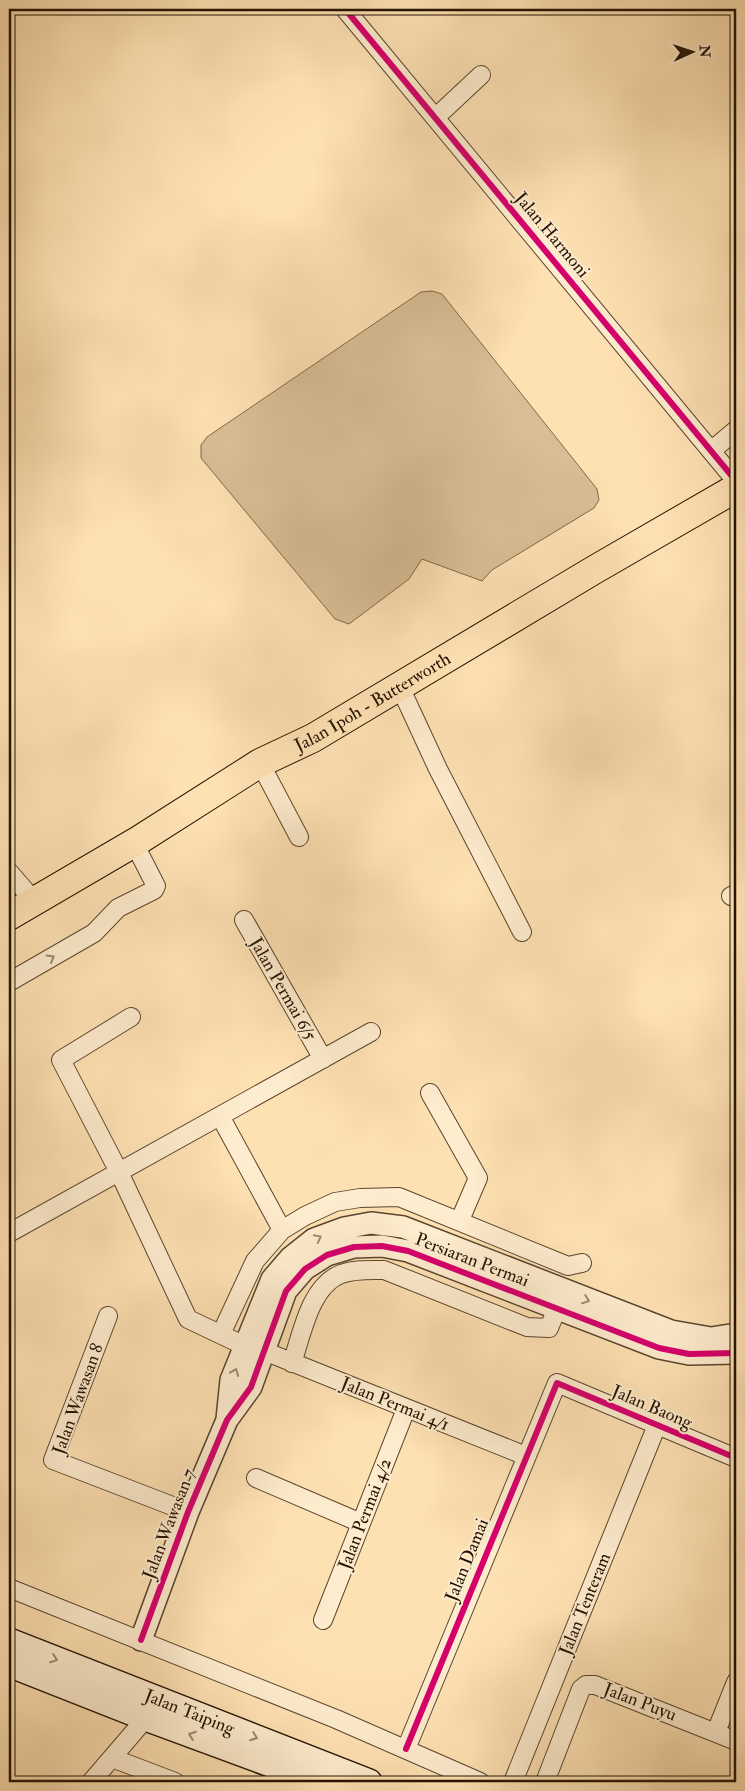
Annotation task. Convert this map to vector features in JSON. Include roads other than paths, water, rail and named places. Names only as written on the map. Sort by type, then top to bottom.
[{"type":"highway","name":"Jalan Ipoh - Butterworth","points":[[9,916],[134,843],[260,763],[313,738],[594,570],[736,488]]},
{"type":"main road","name":"Jalan Taiping","points":[[9,1641],[369,1782]]},
{"type":"main road","name":"Jalan Taiping","points":[[9,1664],[146,1718],[319,1782]]},
{"type":"street","name":"Jalan Harmoni","points":[[345,9],[736,481]]},
{"type":"street","points":[[435,118],[481,75]]},
{"type":"street","points":[[711,451],[736,430]]},
{"type":"street","points":[[400,687],[438,769],[522,932]]},
{"type":"street","points":[[260,763],[299,837]]},
{"type":"street","points":[[9,982],[94,933],[118,908],[156,888],[134,843]]},
{"type":"street","points":[[9,872],[34,901]]},
{"type":"street","name":"Jalan Permai 6/5","points":[[244,920],[323,1059]]},
{"type":"street","name":"Jalan Permai 4/1","points":[[131,1017],[61,1060],[119,1172],[188,1319],[292,1363],[526,1456]]},
{"type":"street","points":[[9,1233],[371,1032]]},
{"type":"street","points":[[430,1093],[478,1178],[460,1220]]},
{"type":"street","points":[[220,1116],[282,1230]]},
{"type":"street","points":[[221,1334],[255,1261],[282,1230],[335,1202],[360,1198],[399,1197],[460,1220],[568,1266],[582,1263]]},
{"type":"street","name":"Persiaran Permai","points":[[227,1420],[251,1387],[255,1348],[286,1291],[305,1269],[327,1254],[354,1247],[382,1246],[408,1250],[561,1300],[671,1332],[711,1338],[736,1334]]},
{"type":"street","points":[[292,1363],[313,1300],[326,1282],[342,1274],[360,1270],[384,1270],[528,1327],[549,1328],[561,1300]]},
{"type":"street","name":"Persiaran Permai","points":[[561,1300],[659,1348],[689,1354],[736,1353]]},
{"type":"street","name":"Jalan Wawasan 8","points":[[108,1316],[53,1460],[188,1512]]},
{"type":"street","name":"Jalan Baong","points":[[557,1383],[736,1458]]},
{"type":"street","name":"Jalan Damai","points":[[406,1749],[557,1383]]},
{"type":"street","name":"Jalan Permai 4/2","points":[[323,1620],[406,1409]]},
{"type":"street","name":"Jalan Wawasan 7","points":[[141,1640],[188,1512],[227,1420]]},
{"type":"street","name":"Jalan Tenteram","points":[[512,1782],[657,1426]]},
{"type":"street","points":[[256,1478],[361,1523]]},
{"type":"street","points":[[9,1588],[336,1719],[480,1782]]},
{"type":"street","points":[[716,1732],[736,1682]]},
{"type":"street","name":"Jalan Puyu","points":[[545,1782],[581,1689],[586,1685],[595,1685],[736,1741]]},
{"type":"street","points":[[91,1782],[146,1718]]},
{"type":"street","points":[[112,1758],[175,1782]]}]
